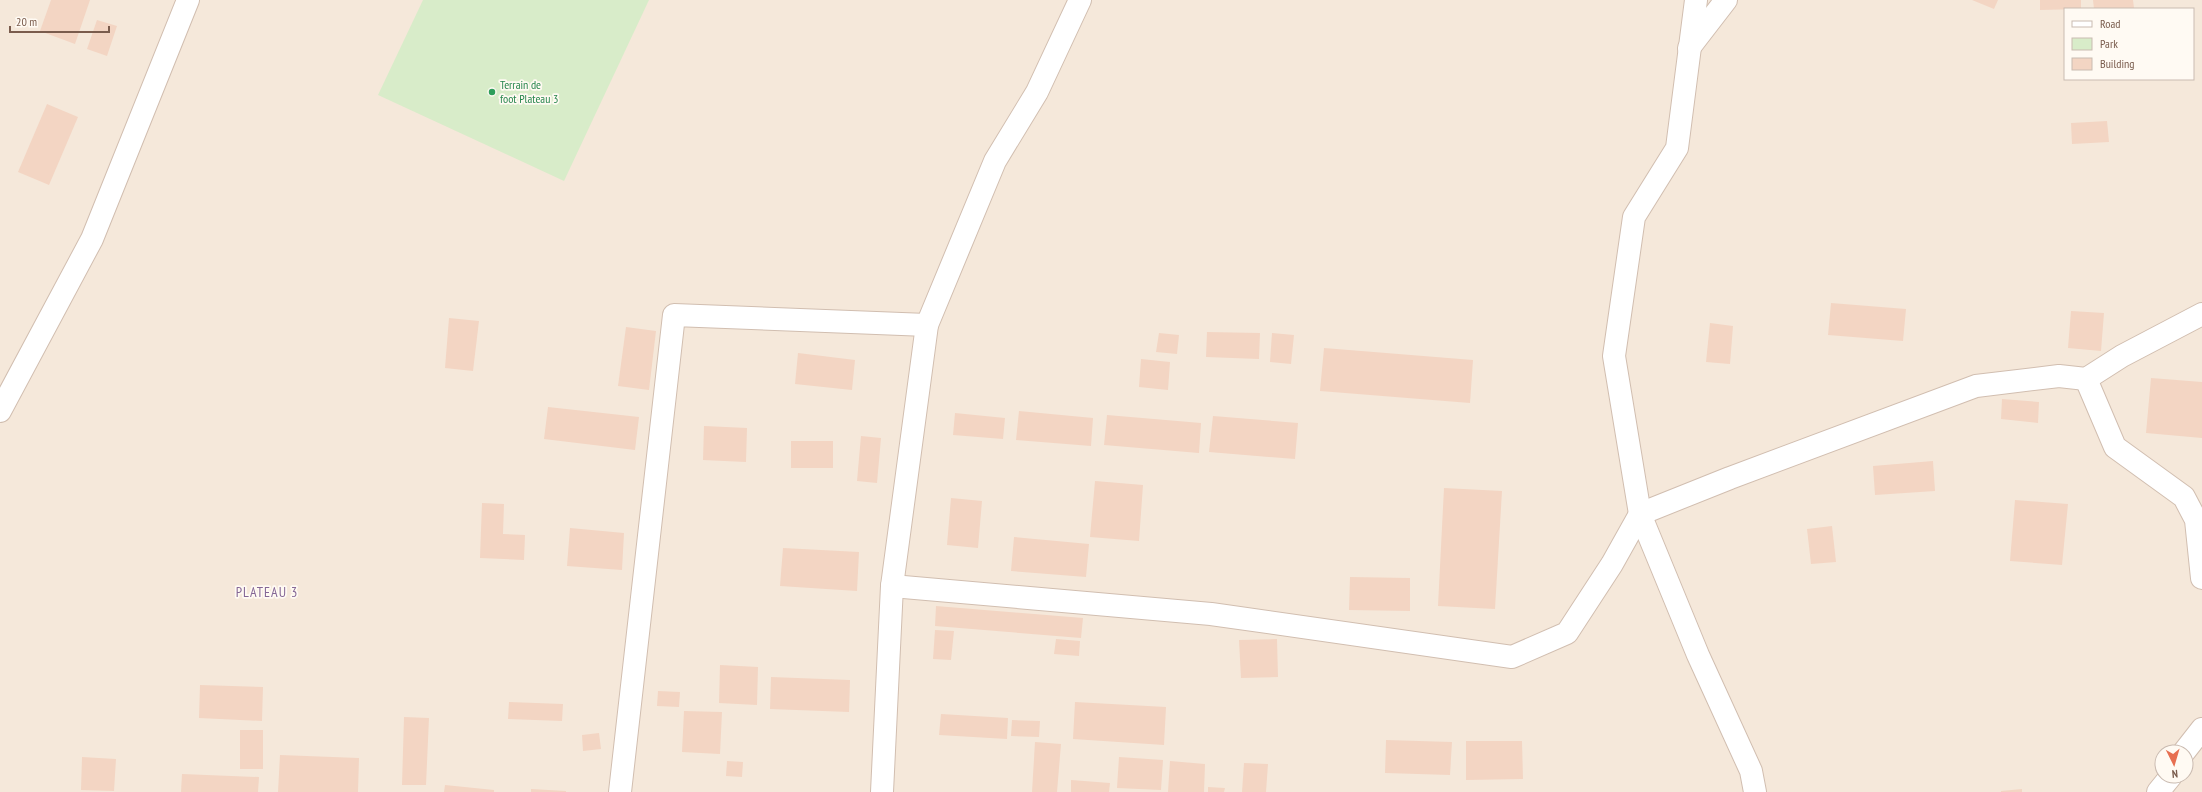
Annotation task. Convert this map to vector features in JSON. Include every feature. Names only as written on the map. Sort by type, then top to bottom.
[{"type":"street","points":[[0,411],[92,239],[188,0]]},
{"type":"street","points":[[882,792],[892,586],[927,325],[995,161],[1037,92],[1080,0]]},
{"type":"street","points":[[1696,0],[1688,49],[1677,148],[1634,217],[1614,356],[1640,514],[1698,655],[1751,771],[1756,792]]},
{"type":"street","points":[[1688,49],[1726,0]]},
{"type":"street","points":[[892,586],[1211,614],[1512,657],[1567,633],[1612,564],[1640,514],[1730,478],[1976,386],[2059,376],[2086,380],[2122,356],[2202,314]]},
{"type":"street","points":[[620,792],[674,315],[927,325]]},
{"type":"street","points":[[2086,380],[2115,447],[2193,496],[2202,578]]},
{"type":"street","points":[[2190,744],[2202,729]]},
{"type":"street","points":[[2158,792],[2164,784]]},
{"type":"shaded area","points":[[0,0],[2202,0],[2202,792],[0,792]]},
{"type":"green space","name":"Terrain de foot Plateau 3","points":[[423,0],[649,0],[564,181],[378,95]]},
{"type":"building","points":[[51,0],[90,0],[75,44],[40,31]]},
{"type":"building","points":[[1972,0],[1998,0],[1994,9]]},
{"type":"building","points":[[2040,0],[2081,0],[2081,8],[2040,10]]},
{"type":"building","points":[[2093,0],[2133,0],[2134,8],[2094,8]]},
{"type":"building","points":[[97,20],[117,26],[107,56],[87,49]]},
{"type":"building","points":[[47,104],[78,117],[49,185],[18,172]]},
{"type":"building","points":[[2107,121],[2109,142],[2072,144],[2071,123]]},
{"type":"building","points":[[1831,303],[1906,309],[1903,341],[1828,335]]},
{"type":"building","points":[[2071,311],[2104,313],[2101,351],[2068,348]]},
{"type":"building","points":[[449,318],[479,321],[473,371],[445,368]]},
{"type":"building","points":[[1710,323],[1733,326],[1730,364],[1706,362]]},
{"type":"building","points":[[626,327],[656,331],[649,390],[618,386]]},
{"type":"building","points":[[1207,332],[1260,333],[1259,359],[1206,357]]},
{"type":"building","points":[[1159,333],[1179,335],[1177,354],[1156,352]]},
{"type":"building","points":[[1272,333],[1294,335],[1291,364],[1270,362]]},
{"type":"building","points":[[1324,348],[1473,360],[1470,403],[1320,391]]},
{"type":"building","points":[[798,353],[855,360],[852,390],[795,384]]},
{"type":"building","points":[[1141,359],[1170,362],[1168,390],[1139,387]]},
{"type":"building","points":[[2151,378],[2202,382],[2202,438],[2146,433]]},
{"type":"building","points":[[2002,399],[2039,402],[2038,423],[2001,419]]},
{"type":"building","points":[[548,407],[639,417],[635,450],[544,439]]},
{"type":"building","points":[[1019,411],[1093,418],[1091,446],[1016,440]]},
{"type":"building","points":[[955,413],[1005,418],[1003,439],[953,435]]},
{"type":"building","points":[[1107,415],[1201,423],[1199,453],[1104,445]]},
{"type":"building","points":[[1213,416],[1298,423],[1295,459],[1209,452]]},
{"type":"building","points":[[704,426],[747,428],[746,462],[703,460]]},
{"type":"building","points":[[861,436],[881,438],[877,483],[857,481]]},
{"type":"building","points":[[791,441],[833,441],[833,468],[791,468]]},
{"type":"building","points":[[1933,461],[1935,491],[1875,495],[1873,466]]},
{"type":"building","points":[[1095,481],[1143,485],[1139,541],[1090,537]]},
{"type":"building","points":[[1444,488],[1502,491],[1495,609],[1438,606]]},
{"type":"building","points":[[951,498],[982,501],[978,548],[947,545]]},
{"type":"building","points":[[2015,500],[2068,504],[2062,565],[2010,561]]},
{"type":"building","points":[[482,503],[504,504],[503,534],[525,535],[524,560],[480,558]]},
{"type":"building","points":[[1832,526],[1836,562],[1811,564],[1807,529]]},
{"type":"building","points":[[570,528],[624,533],[622,570],[567,566]]},
{"type":"building","points":[[1014,537],[1089,544],[1086,577],[1011,571]]},
{"type":"building","points":[[783,548],[859,552],[857,591],[780,586]]},
{"type":"building","points":[[1350,577],[1410,578],[1410,611],[1349,610]]},
{"type":"building","points":[[936,606],[1083,618],[1081,638],[935,626]]},
{"type":"building","points":[[935,630],[954,631],[951,660],[933,659]]},
{"type":"building","points":[[1056,639],[1080,641],[1079,656],[1054,654]]},
{"type":"building","points":[[1277,639],[1278,677],[1241,678],[1239,640]]},
{"type":"building","points":[[720,665],[758,667],[757,705],[719,703]]},
{"type":"building","points":[[771,677],[850,680],[849,712],[770,709]]},
{"type":"building","points":[[200,685],[263,687],[262,721],[199,718]]},
{"type":"building","points":[[658,691],[680,692],[679,707],[657,706]]},
{"type":"building","points":[[509,702],[563,704],[562,721],[508,719]]},
{"type":"building","points":[[1075,702],[1166,707],[1164,745],[1073,739]]},
{"type":"building","points":[[684,711],[722,712],[720,754],[682,752]]},
{"type":"building","points":[[941,714],[1008,718],[1007,739],[939,735]]},
{"type":"building","points":[[404,717],[429,718],[426,785],[402,785]]},
{"type":"building","points":[[1012,720],[1040,721],[1039,737],[1011,736]]},
{"type":"building","points":[[240,730],[263,730],[263,769],[240,769]]},
{"type":"building","points":[[599,733],[601,749],[583,751],[582,735]]},
{"type":"building","points":[[1386,740],[1452,742],[1450,775],[1385,773]]},
{"type":"building","points":[[1466,741],[1522,741],[1523,779],[1466,780]]},
{"type":"building","points":[[1035,742],[1061,744],[1057,792],[1032,792]]},
{"type":"building","points":[[280,755],[359,758],[358,792],[278,792]]},
{"type":"building","points":[[82,757],[116,759],[114,791],[81,790]]},
{"type":"building","points":[[1119,757],[1163,760],[1161,790],[1117,788]]},
{"type":"building","points":[[727,761],[743,762],[742,777],[726,776]]},
{"type":"building","points":[[1170,761],[1205,764],[1204,792],[1168,792]]},
{"type":"building","points":[[1244,763],[1268,764],[1266,792],[1242,792]]},
{"type":"building","points":[[182,774],[259,777],[258,792],[181,792]]},
{"type":"building","points":[[1071,780],[1110,783],[1109,792],[1071,792]]},
{"type":"building","points":[[445,785],[494,790],[494,792],[444,792]]},
{"type":"building","points":[[1208,787],[1225,788],[1224,792],[1208,792]]},
{"type":"building","points":[[531,789],[566,791],[566,792],[531,792]]},
{"type":"building","points":[[2022,789],[2022,792],[2001,792],[2001,791]]},
{"type":"place","name":"Terrain de foot Plateau 3","points":[[492,92]]},
{"type":"district","name":"PLATEAU 3","points":[[267,592]]}]
